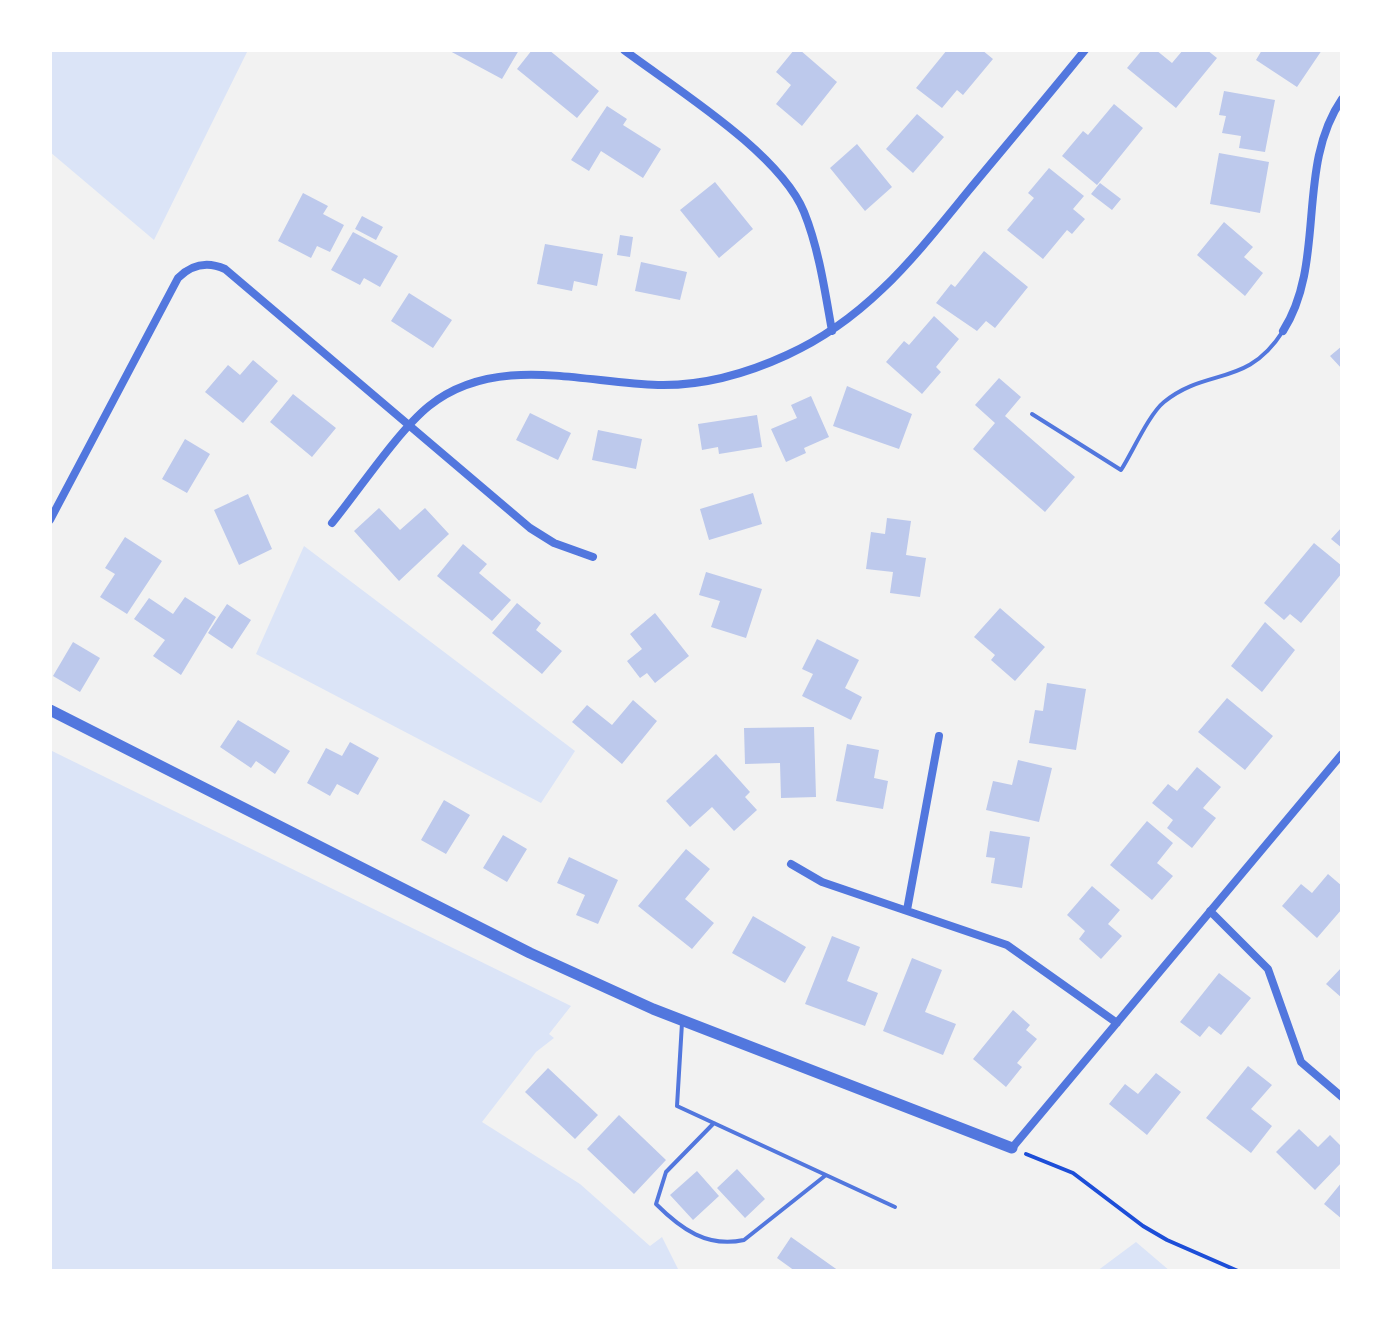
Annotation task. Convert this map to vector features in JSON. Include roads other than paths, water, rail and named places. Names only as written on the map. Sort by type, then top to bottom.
[{"type":"street","points":[[624,50],[751,146],[787,182],[804,212],[832,331]]},
{"type":"street","points":[[332,523],[428,407],[452,391],[476,382],[519,375],[561,374],[658,385],[693,382],[757,366],[832,331],[896,279],[1085,50]]},
{"type":"street","points":[[1283,331],[1302,291],[1321,148],[1332,114],[1342,99]]},
{"type":"street","points":[[50,520],[178,278],[188,269],[213,264],[225,269],[530,528],[563,547],[593,557]]},
{"type":"street","points":[[50,710],[530,953],[682,1020],[1012,1148],[1342,754]]},
{"type":"street","points":[[907,910],[939,736]]},
{"type":"street","points":[[791,864],[822,882],[1007,945],[1117,1023]]},
{"type":"street","points":[[1210,911],[1268,969],[1301,1062],[1342,1097]]},
{"type":"lane","points":[[1032,414],[1121,470],[1163,402],[1249,368],[1269,353],[1283,331]]},
{"type":"lane","points":[[682,1020],[677,1106],[895,1207]]},
{"type":"lane","points":[[714,1123],[666,1172],[656,1204],[678,1226],[711,1242],[728,1244],[744,1240],[826,1175]]}]
